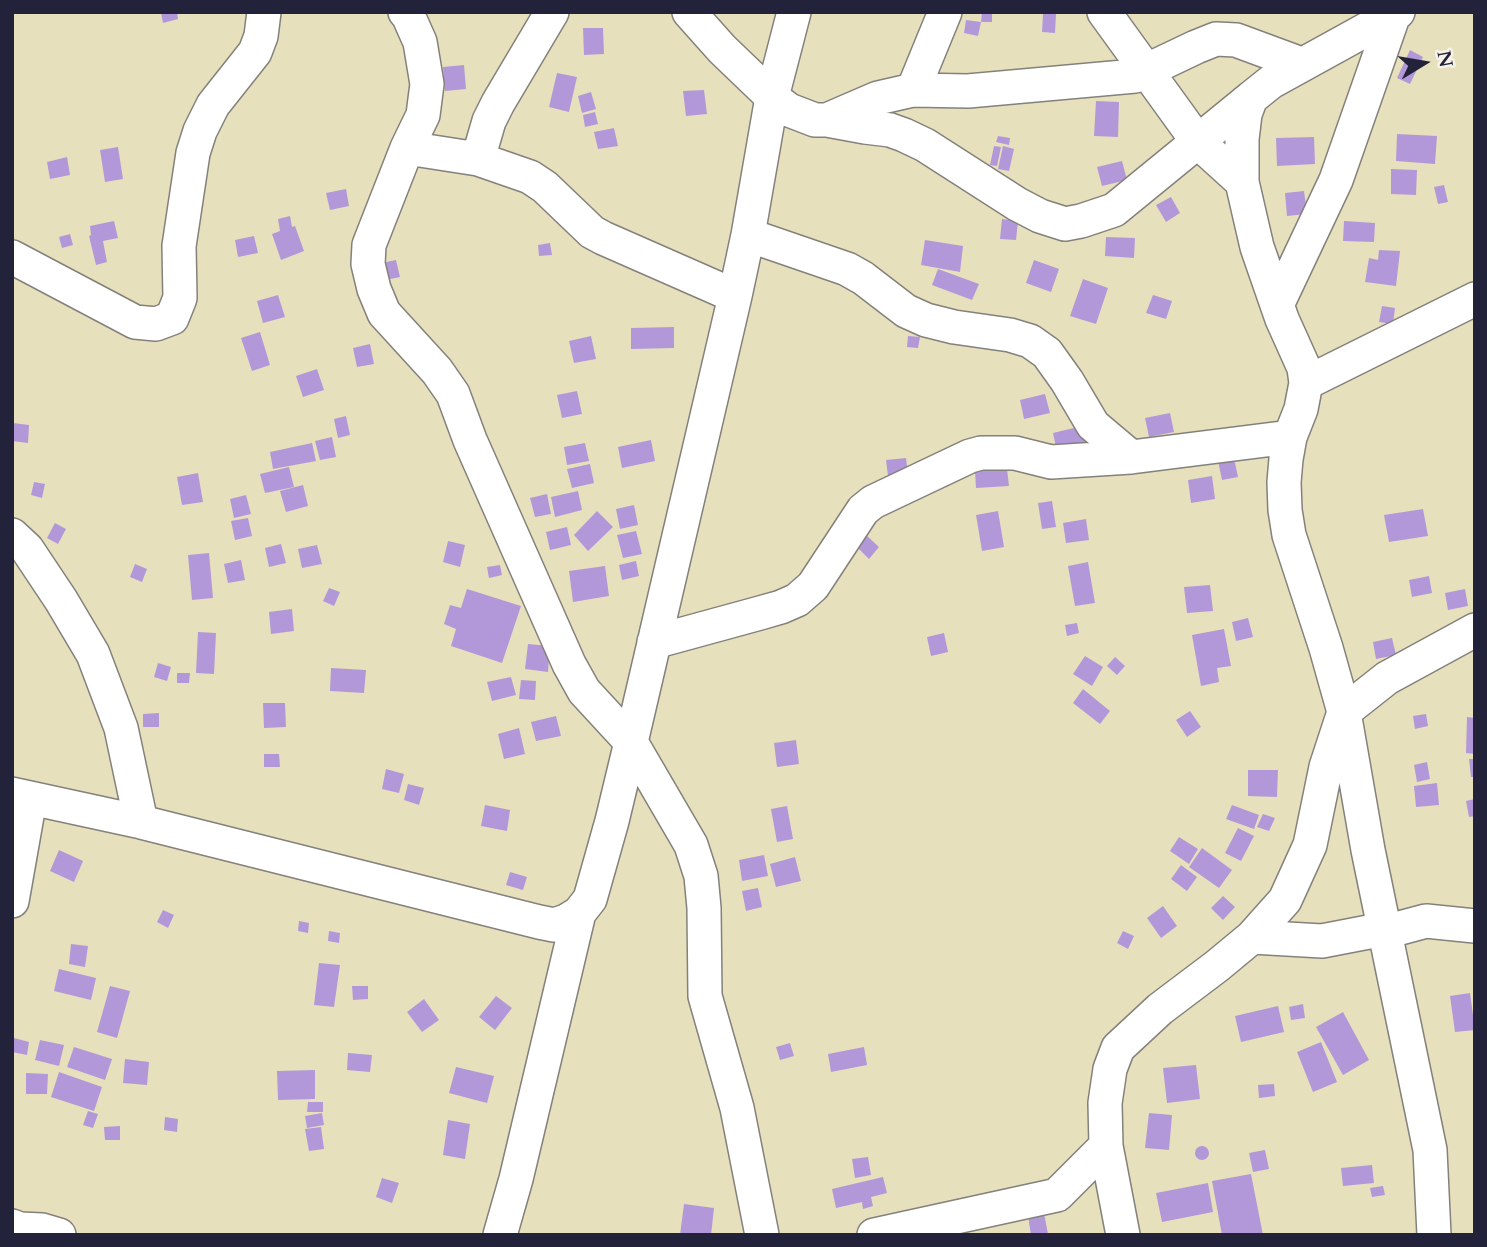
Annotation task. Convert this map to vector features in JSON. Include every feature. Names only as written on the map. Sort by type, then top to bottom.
[{"type":"street","points":[[12,257],[135,322],[156,324],[172,318],[180,298],[179,246],[193,153],[213,105],[255,52],[261,36],[264,12]]},
{"type":"street","points":[[405,12],[420,42],[427,84],[423,115],[407,148],[369,245],[368,264],[374,289],[384,313],[437,371],[453,394],[470,440],[569,664],[584,691],[631,742],[691,845],[701,876],[704,908],[705,996],[737,1108],[762,1235]]},
{"type":"street","points":[[478,159],[494,112],[552,12]]},
{"type":"street","points":[[689,12],[722,49],[789,110],[816,120],[890,130],[904,135],[925,145],[1017,204],[1040,216],[1065,224],[1114,210],[1271,82],[1396,13]]},
{"type":"street","points":[[12,901],[21,796],[141,822],[538,922],[554,925],[579,913],[590,899],[631,742],[735,296],[772,97],[794,12]]},
{"type":"street","points":[[913,90],[945,12]]},
{"type":"street","points":[[1104,12],[1198,142],[1242,182]]},
{"type":"street","points":[[1277,305],[1336,180],[1396,13]]},
{"type":"street","points":[[827,120],[878,98],[913,90],[968,90],[1135,76],[1216,39],[1236,40],[1301,64]]},
{"type":"street","points":[[1251,98],[1245,114],[1242,139],[1242,182],[1257,247],[1277,305],[1304,368],[1306,383],[1286,459],[1284,510],[1289,535],[1344,712],[1368,850],[1430,1150],[1434,1235]]},
{"type":"street","points":[[407,148],[478,159],[530,177],[545,187],[592,232],[735,296]]},
{"type":"street","points":[[748,235],[863,278],[906,311],[926,320],[1030,341],[1047,353],[1093,425],[1131,457]]},
{"type":"street","points":[[1306,383],[1475,299]]},
{"type":"street","points":[[654,642],[781,607],[797,600],[819,578],[863,510],[873,502],[970,456],[981,453],[1015,453],[1051,463],[1131,457],[1290,437]]},
{"type":"street","points":[[12,535],[27,549],[55,589],[93,654],[121,727],[141,822]]},
{"type":"street","points":[[1123,1235],[1106,1146],[1105,1103],[1110,1069],[1118,1048],[1160,1009],[1252,937],[1285,900],[1310,845],[1326,768],[1344,712],[1387,678],[1475,630]]},
{"type":"street","points":[[500,1235],[516,1179],[579,913]]},
{"type":"street","points":[[1252,937],[1322,941],[1379,930],[1385,933],[1426,921],[1475,926]]},
{"type":"street","points":[[893,1232],[1057,1195],[1106,1146]]},
{"type":"street","points":[[12,1226],[59,1235]]},
{"type":"building","points":[[177,12],[178,19],[163,23],[161,13]]},
{"type":"building","points":[[982,12],[992,12],[992,22],[981,22]]},
{"type":"building","points":[[1043,14],[1056,14],[1055,33],[1042,32]]},
{"type":"building","points":[[966,20],[981,22],[978,36],[964,33]]},
{"type":"building","points":[[583,28],[603,28],[604,54],[584,55]]},
{"type":"building","points":[[1410,50],[1423,57],[1410,84],[1397,78]]},
{"type":"building","points":[[464,65],[466,89],[445,91],[443,67]]},
{"type":"building","points":[[557,73],[577,77],[569,112],[549,107]]},
{"type":"building","points":[[704,90],[707,114],[686,116],[683,91]]},
{"type":"building","points":[[591,92],[596,109],[582,113],[578,96]]},
{"type":"building","points":[[1096,101],[1119,102],[1118,137],[1094,136]]},
{"type":"building","points":[[595,112],[598,124],[585,127],[583,115]]},
{"type":"building","points":[[614,128],[618,146],[598,149],[594,132]]},
{"type":"building","points":[[1397,134],[1437,136],[1435,164],[1396,161]]},
{"type":"building","points":[[998,136],[1010,138],[1009,145],[996,142]]},
{"type":"building","points":[[1314,137],[1315,164],[1277,166],[1276,138]]},
{"type":"building","points":[[994,146],[1001,147],[997,166],[990,165]]},
{"type":"building","points":[[1003,146],[1014,149],[1009,171],[998,169]]},
{"type":"building","points":[[118,147],[123,179],[105,182],[100,150]]},
{"type":"building","points":[[67,157],[70,175],[50,179],[47,162]]},
{"type":"building","points":[[1122,161],[1127,180],[1102,186],[1097,167]]},
{"type":"building","points":[[1391,169],[1417,170],[1416,195],[1391,194]]},
{"type":"building","points":[[1444,185],[1448,202],[1438,204],[1434,187]]},
{"type":"building","points":[[346,189],[349,206],[330,210],[326,193]]},
{"type":"building","points":[[1304,191],[1307,214],[1287,216],[1285,193]]},
{"type":"building","points":[[1171,197],[1180,213],[1166,222],[1156,205]]},
{"type":"building","points":[[290,216],[292,227],[295,226],[304,251],[281,260],[272,234],[280,231],[278,219]]},
{"type":"building","points":[[1002,219],[1018,221],[1016,240],[1000,239]]},
{"type":"building","points":[[114,221],[118,238],[103,241],[107,262],[96,265],[89,236],[90,226]]},
{"type":"building","points":[[1344,221],[1375,223],[1374,242],[1343,241]]},
{"type":"building","points":[[70,234],[73,245],[62,248],[59,237]]},
{"type":"building","points":[[254,236],[258,253],[238,257],[235,240]]},
{"type":"building","points":[[1106,237],[1135,238],[1134,258],[1105,256]]},
{"type":"building","points":[[925,240],[963,246],[960,272],[921,265]]},
{"type":"building","points":[[550,243],[552,255],[539,256],[538,245]]},
{"type":"building","points":[[1379,250],[1400,251],[1396,286],[1365,282],[1369,258],[1378,260]]},
{"type":"building","points":[[396,260],[400,277],[380,281],[377,264]]},
{"type":"building","points":[[1034,260],[1059,269],[1051,292],[1026,283]]},
{"type":"building","points":[[938,269],[979,284],[972,300],[932,285]]},
{"type":"building","points":[[1083,279],[1108,288],[1096,324],[1070,316]]},
{"type":"building","points":[[278,295],[285,317],[263,323],[257,301]]},
{"type":"building","points":[[1153,295],[1172,301],[1166,319],[1146,313]]},
{"type":"building","points":[[1382,306],[1395,308],[1393,324],[1379,322]]},
{"type":"building","points":[[674,327],[674,348],[631,349],[631,328]]},
{"type":"building","points":[[260,332],[270,365],[252,371],[241,338]]},
{"type":"building","points":[[591,336],[596,359],[574,363],[569,341]]},
{"type":"building","points":[[908,336],[920,337],[918,348],[907,347]]},
{"type":"building","points":[[370,344],[374,364],[357,367],[353,348]]},
{"type":"building","points":[[317,369],[324,390],[303,397],[296,376]]},
{"type":"building","points":[[577,391],[582,414],[562,418],[557,395]]},
{"type":"building","points":[[1045,394],[1050,413],[1024,419],[1020,400]]},
{"type":"building","points":[[1170,413],[1174,432],[1149,437],[1145,418]]},
{"type":"building","points":[[346,416],[350,435],[338,438],[334,419]]},
{"type":"building","points":[[13,423],[29,425],[28,443],[12,441]]},
{"type":"building","points":[[1082,426],[1086,445],[1057,452],[1053,433]]},
{"type":"building","points":[[332,437],[336,457],[320,460],[315,441]]},
{"type":"building","points":[[651,440],[655,461],[622,468],[618,447]]},
{"type":"building","points":[[312,443],[316,461],[273,469],[270,452]]},
{"type":"building","points":[[585,443],[589,461],[567,465],[564,447]]},
{"type":"building","points":[[906,458],[909,482],[889,484],[886,460]]},
{"type":"building","points":[[1234,458],[1238,477],[1222,480],[1218,461]]},
{"type":"building","points":[[590,464],[594,483],[572,488],[567,469]]},
{"type":"building","points":[[289,467],[294,487],[265,493],[260,474]]},
{"type":"building","points":[[1007,469],[1009,486],[976,488],[975,471]]},
{"type":"building","points":[[198,473],[203,502],[182,505],[177,477]]},
{"type":"building","points":[[1212,476],[1215,499],[1191,503],[1188,480]]},
{"type":"building","points":[[34,482],[45,484],[42,498],[31,495]]},
{"type":"building","points":[[303,485],[308,506],[286,512],[280,491]]},
{"type":"building","points":[[578,491],[582,510],[555,517],[551,497]]},
{"type":"building","points":[[547,494],[551,514],[535,517],[530,498]]},
{"type":"building","points":[[246,495],[251,514],[234,518],[230,499]]},
{"type":"building","points":[[1052,501],[1056,527],[1042,529],[1038,503]]},
{"type":"building","points":[[634,505],[638,525],[620,529],[616,509]]},
{"type":"building","points":[[1423,509],[1428,536],[1389,542],[1384,515]]},
{"type":"building","points":[[597,511],[613,527],[588,551],[574,535]]},
{"type":"building","points":[[998,511],[1004,547],[982,551],[976,515]]},
{"type":"building","points":[[248,518],[252,536],[235,540],[231,521]]},
{"type":"building","points":[[1086,519],[1089,540],[1066,543],[1063,523]]},
{"type":"building","points":[[55,523],[66,529],[58,544],[47,538]]},
{"type":"building","points":[[567,527],[571,545],[550,550],[546,532]]},
{"type":"building","points":[[636,531],[642,554],[623,558],[617,535]]},
{"type":"building","points":[[866,535],[879,547],[869,559],[856,546]]},
{"type":"building","points":[[448,541],[465,545],[460,567],[443,562]]},
{"type":"building","points":[[281,544],[286,563],[269,567],[265,548]]},
{"type":"building","points":[[317,545],[322,564],[302,568],[298,549]]},
{"type":"building","points":[[209,553],[213,598],[192,600],[188,555]]},
{"type":"building","points":[[241,560],[245,580],[228,583],[224,564]]},
{"type":"building","points":[[636,561],[639,576],[622,580],[619,565]]},
{"type":"building","points":[[1088,562],[1095,603],[1075,606],[1068,566]]},
{"type":"building","points":[[135,564],[147,569],[142,582],[130,577]]},
{"type":"building","points":[[500,565],[502,575],[489,578],[487,567]]},
{"type":"building","points":[[605,566],[609,596],[573,602],[569,571]]},
{"type":"building","points":[[1429,576],[1432,593],[1412,597],[1409,580]]},
{"type":"building","points":[[1210,585],[1213,611],[1187,613],[1184,587]]},
{"type":"building","points":[[329,588],[340,592],[334,606],[323,601]]},
{"type":"building","points":[[467,589],[521,606],[502,663],[451,646],[456,629],[444,624],[450,605],[461,608]]},
{"type":"building","points":[[1465,589],[1468,606],[1448,610],[1445,593]]},
{"type":"building","points":[[292,609],[294,631],[271,634],[269,612]]},
{"type":"building","points":[[1248,618],[1253,637],[1236,641],[1232,622]]},
{"type":"building","points":[[1077,623],[1079,633],[1067,636],[1065,625]]},
{"type":"building","points":[[1224,629],[1231,666],[1217,668],[1219,682],[1201,686],[1192,635]]},
{"type":"building","points":[[198,632],[216,633],[214,674],[196,673]]},
{"type":"building","points":[[944,633],[948,652],[931,656],[927,637]]},
{"type":"building","points":[[1392,638],[1396,655],[1376,659],[1373,642]]},
{"type":"building","points":[[528,644],[550,646],[548,672],[525,669]]},
{"type":"building","points":[[1085,656],[1103,667],[1092,686],[1073,674]]},
{"type":"building","points":[[1115,657],[1125,666],[1117,675],[1107,666]]},
{"type":"building","points":[[158,663],[171,667],[167,681],[154,677]]},
{"type":"building","points":[[331,668],[366,670],[364,693],[330,691]]},
{"type":"building","points":[[177,673],[190,673],[189,683],[177,683]]},
{"type":"building","points":[[511,677],[516,695],[492,701],[487,682]]},
{"type":"building","points":[[521,680],[536,681],[535,700],[519,699]]},
{"type":"building","points":[[1083,689],[1110,711],[1100,724],[1073,703]]},
{"type":"building","points":[[263,703],[285,703],[286,727],[264,728]]},
{"type":"building","points":[[1190,711],[1201,727],[1187,737],[1176,720]]},
{"type":"building","points":[[159,713],[159,727],[143,727],[143,714]]},
{"type":"building","points":[[1426,714],[1428,726],[1415,729],[1413,716]]},
{"type":"building","points":[[556,716],[561,736],[536,741],[531,722]]},
{"type":"building","points":[[1467,717],[1475,718],[1475,754],[1466,753]]},
{"type":"building","points":[[519,728],[525,754],[504,759],[498,734]]},
{"type":"building","points":[[796,740],[799,764],[777,767],[774,743]]},
{"type":"building","points":[[264,754],[279,754],[280,767],[264,767]]},
{"type":"building","points":[[1469,759],[1475,759],[1475,777],[1471,777]]},
{"type":"building","points":[[1427,762],[1430,779],[1417,782],[1414,765]]},
{"type":"building","points":[[386,769],[404,774],[399,793],[382,789]]},
{"type":"building","points":[[1248,770],[1278,770],[1277,797],[1248,796]]},
{"type":"building","points":[[1437,783],[1439,805],[1416,807],[1414,786]]},
{"type":"building","points":[[408,784],[424,788],[419,805],[404,800]]},
{"type":"building","points":[[1475,799],[1475,816],[1469,817],[1466,801]]},
{"type":"building","points":[[485,805],[510,810],[507,831],[481,826]]},
{"type":"building","points":[[1232,805],[1259,815],[1254,829],[1226,819]]},
{"type":"building","points":[[787,806],[793,839],[777,842],[771,809]]},
{"type":"building","points":[[1263,814],[1275,818],[1269,831],[1257,827]]},
{"type":"building","points":[[1238,828],[1254,836],[1241,861],[1225,853]]},
{"type":"building","points":[[1179,837],[1198,849],[1189,864],[1170,851]]},
{"type":"building","points":[[1202,848],[1232,870],[1219,888],[1189,867]]},
{"type":"building","points":[[59,850],[83,861],[74,882],[50,871]]},
{"type":"building","points":[[764,855],[768,876],[742,881],[739,860]]},
{"type":"building","points":[[795,857],[801,881],[776,887],[770,864]]},
{"type":"building","points":[[1181,865],[1197,877],[1187,891],[1171,879]]},
{"type":"building","points":[[510,872],[527,877],[523,890],[506,885]]},
{"type":"building","points":[[758,888],[762,907],[746,911],[742,891]]},
{"type":"building","points":[[1223,896],[1235,907],[1223,920],[1211,908]]},
{"type":"building","points":[[1163,906],[1177,926],[1161,938],[1147,918]]},
{"type":"building","points":[[163,910],[174,915],[168,928],[157,922]]},
{"type":"building","points":[[299,921],[309,923],[308,933],[298,931]]},
{"type":"building","points":[[329,931],[340,933],[339,943],[328,941]]},
{"type":"building","points":[[1123,931],[1134,936],[1128,949],[1117,943]]},
{"type":"building","points":[[71,944],[88,946],[85,967],[69,964]]},
{"type":"building","points":[[319,963],[340,965],[334,1007],[314,1005]]},
{"type":"building","points":[[59,969],[96,978],[91,1000],[54,991]]},
{"type":"building","points":[[110,986],[130,991],[117,1038],[97,1032]]},
{"type":"building","points":[[352,986],[368,986],[368,999],[353,1000]]},
{"type":"building","points":[[1470,993],[1475,1030],[1455,1032],[1450,996]]},
{"type":"building","points":[[496,996],[512,1008],[495,1030],[479,1017]]},
{"type":"building","points":[[424,999],[439,1020],[422,1032],[407,1012]]},
{"type":"building","points":[[1303,1004],[1305,1018],[1291,1020],[1289,1007]]},
{"type":"building","points":[[1278,1006],[1284,1032],[1241,1042],[1235,1016]]},
{"type":"building","points":[[1343,1012],[1369,1060],[1343,1075],[1316,1027]]},
{"type":"building","points":[[14,1038],[29,1042],[27,1055],[12,1052]]},
{"type":"building","points":[[40,1040],[64,1045],[59,1066],[35,1060]]},
{"type":"building","points":[[1321,1042],[1337,1082],[1313,1092],[1297,1052]]},
{"type":"building","points":[[790,1043],[794,1056],[780,1060],[776,1047]]},
{"type":"building","points":[[74,1047],[112,1059],[105,1080],[67,1067]]},
{"type":"building","points":[[864,1047],[867,1065],[831,1072],[828,1054]]},
{"type":"building","points":[[348,1053],[372,1055],[370,1072],[347,1070]]},
{"type":"building","points":[[125,1059],[149,1062],[147,1085],[123,1083]]},
{"type":"building","points":[[1196,1065],[1200,1099],[1167,1103],[1163,1068]]},
{"type":"building","points":[[456,1067],[494,1076],[487,1103],[449,1093]]},
{"type":"building","points":[[315,1070],[315,1099],[278,1100],[277,1071]]},
{"type":"building","points":[[59,1072],[102,1087],[94,1111],[51,1097]]},
{"type":"building","points":[[26,1073],[48,1074],[47,1094],[26,1094]]},
{"type":"building","points":[[1274,1084],[1275,1096],[1259,1098],[1258,1085]]},
{"type":"building","points":[[308,1102],[323,1102],[323,1112],[307,1112]]},
{"type":"building","points":[[88,1111],[98,1114],[93,1128],[83,1125]]},
{"type":"building","points":[[322,1113],[324,1125],[307,1128],[305,1116]]},
{"type":"building","points":[[1149,1113],[1172,1115],[1169,1150],[1145,1148]]},
{"type":"building","points":[[165,1117],[178,1119],[177,1132],[164,1130]]},
{"type":"building","points":[[448,1120],[470,1124],[465,1159],[443,1155]]},
{"type":"building","points":[[120,1126],[120,1140],[105,1140],[104,1127]]},
{"type":"building","points":[[321,1127],[324,1149],[309,1151],[305,1129]]},
{"type":"building","points":[[1199,1146],[1205,1146],[1209,1153],[1205,1160],[1199,1160],[1195,1156],[1195,1150]]},
{"type":"building","points":[[1265,1150],[1269,1169],[1253,1172],[1249,1153]]},
{"type":"building","points":[[868,1157],[871,1175],[855,1178],[852,1159]]},
{"type":"building","points":[[1372,1165],[1374,1183],[1343,1186],[1341,1168]]},
{"type":"building","points":[[1251,1174],[1263,1235],[1222,1235],[1212,1181]]},
{"type":"building","points":[[883,1177],[887,1193],[871,1197],[873,1206],[863,1209],[862,1202],[836,1208],[832,1189]]},
{"type":"building","points":[[382,1178],[399,1183],[392,1203],[376,1197]]},
{"type":"building","points":[[1208,1183],[1213,1212],[1162,1222],[1156,1193]]},
{"type":"building","points":[[1383,1186],[1385,1195],[1372,1197],[1370,1188]]},
{"type":"building","points":[[684,1204],[714,1208],[711,1235],[680,1235]]},
{"type":"building","points":[[1044,1213],[1048,1234],[1031,1235],[1028,1216]]}]
